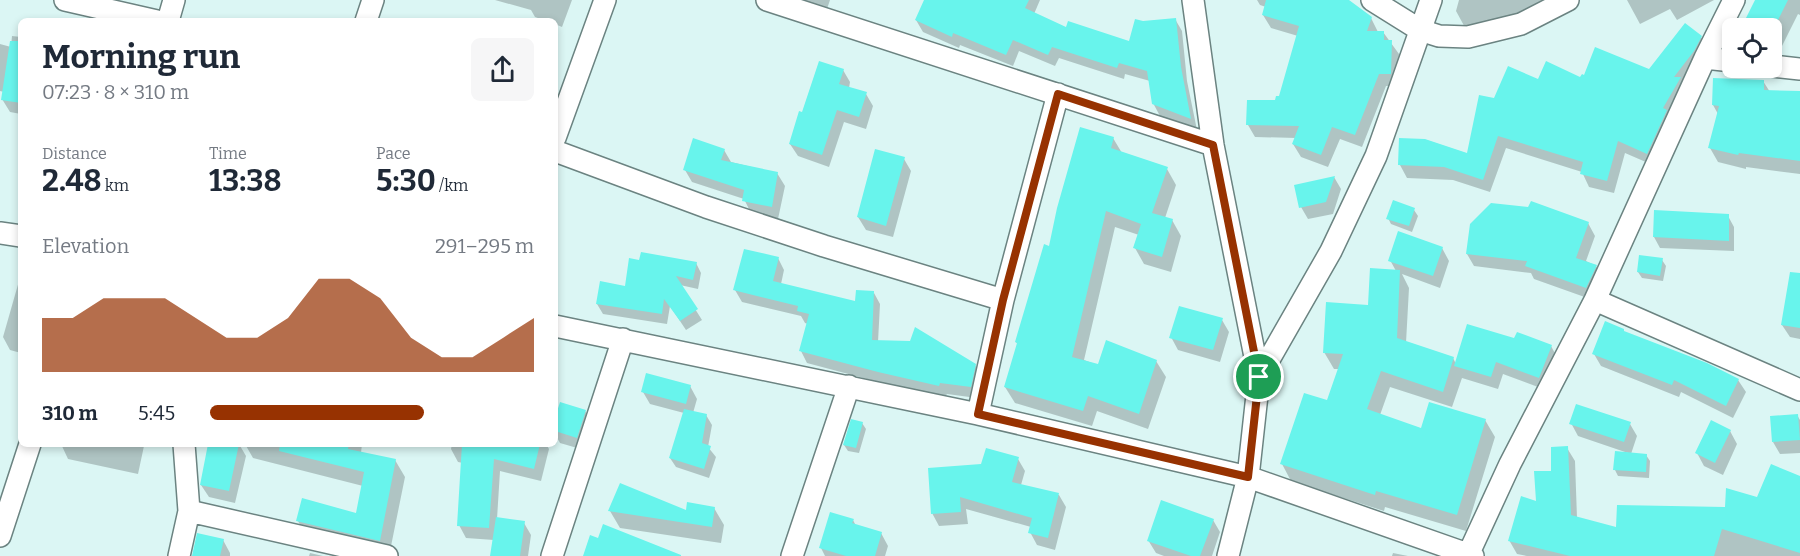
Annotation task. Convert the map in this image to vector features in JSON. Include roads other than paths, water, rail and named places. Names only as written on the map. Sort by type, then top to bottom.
[{"type":"street","points":[[65,0],[144,18]]},
{"type":"street","points":[[169,18],[174,0]]},
{"type":"street","points":[[367,18],[373,0]]},
{"type":"street","points":[[558,130],[605,0]]},
{"type":"street","points":[[767,0],[1213,145]]},
{"type":"street","points":[[1193,0],[1213,145],[1259,377],[1248,477],[1228,556]]},
{"type":"street","points":[[1372,0],[1420,30],[1439,36],[1468,37],[1521,24],[1568,0]]},
{"type":"street","points":[[1259,377],[1331,251],[1371,166],[1431,0]]},
{"type":"street","points":[[558,327],[978,414],[1248,477],[1471,555],[1510,464],[1595,300],[1705,58],[1734,0]]},
{"type":"street","points":[[1705,58],[1722,61]]},
{"type":"street","points":[[1782,67],[1800,69]]},
{"type":"street","points":[[978,414],[1003,300],[1058,94]]},
{"type":"street","points":[[558,152],[706,207],[824,246],[1003,300]]},
{"type":"street","points":[[0,232],[18,235]]},
{"type":"street","points":[[1595,300],[1800,390]]},
{"type":"street","points":[[552,556],[623,339]]},
{"type":"street","points":[[792,556],[849,386]]},
{"type":"street","points":[[0,536],[29,447]]},
{"type":"street","points":[[179,556],[189,511],[184,447]]},
{"type":"street","points":[[189,511],[387,556]]}]
